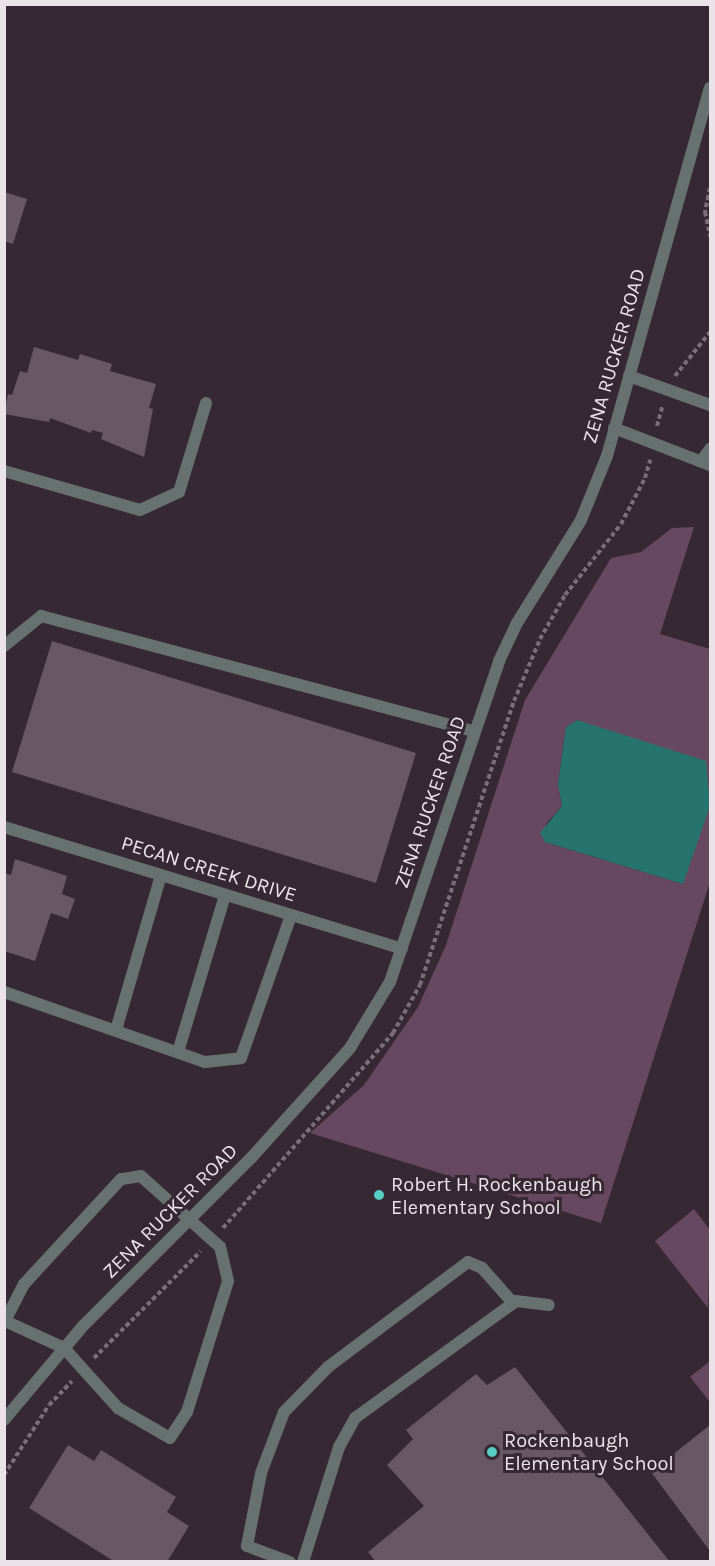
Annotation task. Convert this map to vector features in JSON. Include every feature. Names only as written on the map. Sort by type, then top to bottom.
[{"type":"street","name":"ZENA RUCKER ROAD","points":[[4,1420],[64,1348],[350,1048],[390,982],[474,731],[518,623],[581,520],[614,428],[711,88]]},
{"type":"street","points":[[629,376],[711,405]]},
{"type":"street","points":[[4,471],[140,510],[179,492],[206,403]]},
{"type":"street","points":[[614,428],[706,462],[711,448]]},
{"type":"street","points":[[4,646],[41,616],[474,731]]},
{"type":"street","name":"PECAN CREEK DRIVE","points":[[4,827],[402,949]]},
{"type":"street","points":[[116,1030],[161,875]]},
{"type":"street","points":[[177,1052],[225,895]]},
{"type":"street","points":[[4,992],[205,1062],[241,1058],[291,915]]},
{"type":"street","points":[[141,1176],[220,1247],[228,1281],[187,1412],[170,1438],[118,1408],[64,1348],[5,1321],[24,1284],[120,1179],[141,1176]]},
{"type":"street","points":[[290,1562],[247,1546],[261,1473],[284,1412],[328,1367],[468,1262],[482,1268],[513,1303]]},
{"type":"street","points":[[303,1562],[339,1447],[355,1418],[513,1303],[549,1305]]},
{"type":"path","points":[[711,188],[705,212],[711,236]]},
{"type":"shaded area","points":[[694,527],[660,634],[710,649],[710,882],[601,1223],[310,1133],[364,1085],[418,1007],[446,945],[525,700],[611,558],[641,552],[672,528]],"holes":[[[577,720],[683,884],[545,842],[546,824],[562,806],[558,784],[566,727]]]},
{"type":"shaded area","points":[[577,720],[706,761],[710,806],[683,884],[545,842],[540,833],[562,806],[558,784],[566,727]]},
{"type":"shaded area","points":[[694,1209],[710,1230],[708,1308],[655,1241]]},
{"type":"shaded area","points":[[710,1361],[710,1402],[690,1377]]},
{"type":"building","points":[[4,192],[27,199],[13,244],[4,241]]},
{"type":"building","points":[[34,347],[78,360],[80,354],[112,364],[110,371],[156,384],[149,408],[153,409],[144,457],[101,439],[103,433],[92,430],[91,433],[50,418],[49,422],[4,414],[8,394],[12,395],[20,371],[27,373]]},
{"type":"building","points":[[52,641],[416,753],[376,883],[12,772]]},
{"type":"building","points":[[15,859],[67,876],[62,894],[75,899],[68,919],[51,913],[35,961],[4,951],[4,873],[11,875]]},
{"type":"building","name":"Rockenbaugh Elementary School","points":[[515,1367],[670,1562],[376,1562],[368,1552],[424,1506],[387,1465],[413,1439],[406,1430],[476,1374],[487,1385]]},
{"type":"building","points":[[710,1425],[710,1551],[651,1472]]},
{"type":"building","points":[[68,1445],[94,1461],[101,1450],[176,1497],[167,1512],[189,1526],[167,1562],[115,1562],[29,1508]]},
{"type":"place","name":"Robert H. Rockenbaugh Elementary School","points":[[379,1195]]},
{"type":"place","name":"Rockenbaugh Elementary School","points":[[492,1452]]}]
